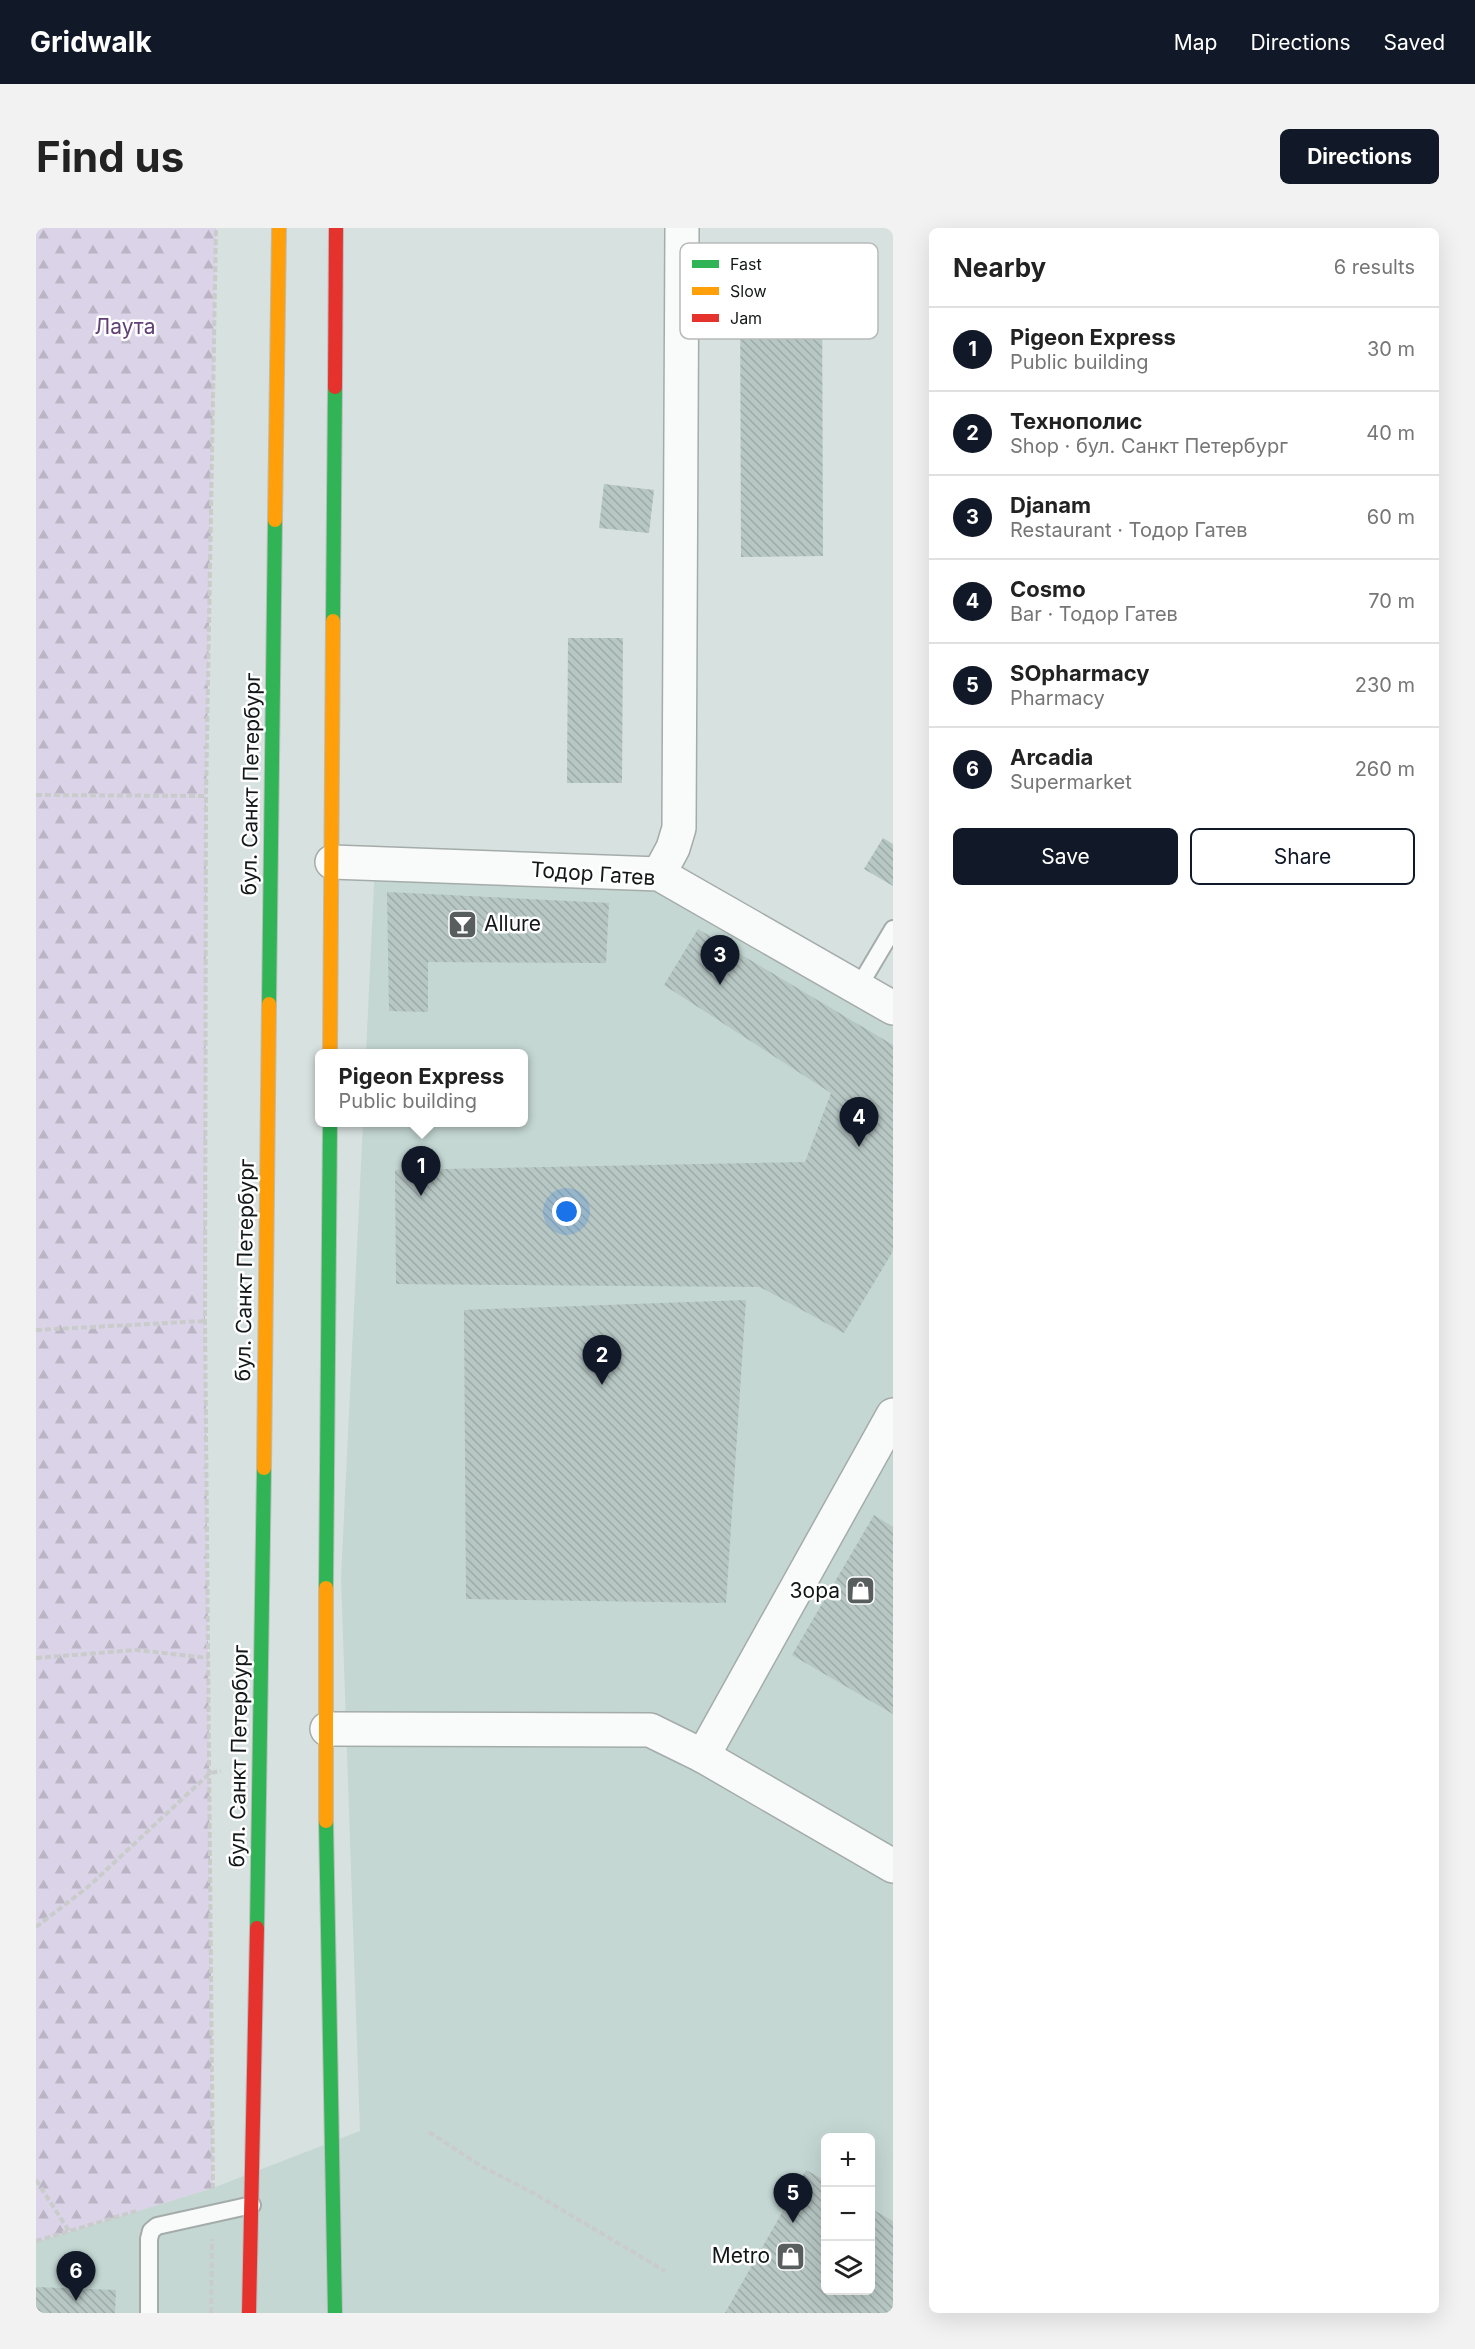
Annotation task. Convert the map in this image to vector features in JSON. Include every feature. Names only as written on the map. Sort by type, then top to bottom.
[{"type":"main road","name":"бул. Санкт Петербург","points":[[249,2313],[260,1751],[279,228]]},
{"type":"main road","points":[[330,1049],[336,228]]},
{"type":"main road","points":[[330,1127],[326,1793],[335,2313]]},
{"type":"street","points":[[682,228],[682,243]]},
{"type":"street","points":[[658,874],[673,848],[679,828],[681,339]]},
{"type":"street","name":"Тодор Гатев","points":[[332,862],[658,874],[893,1008]]},
{"type":"street","points":[[702,1756],[888,1431]]},
{"type":"street","points":[[327,1729],[650,1730],[702,1756],[893,1866]]},
{"type":"lane","points":[[858,988],[893,929]]},
{"type":"lane","points":[[149,2313],[149,2239],[151,2231],[157,2226],[252,2205]]},
{"type":"path","points":[[211,2313],[213,2188],[205,1321],[207,796],[216,228]]},
{"type":"path","points":[[36,795],[207,796]]},
{"type":"path","points":[[36,1330],[205,1321]]},
{"type":"path","points":[[36,1658],[136,1650],[209,1658]]},
{"type":"path","points":[[36,1927],[89,1886],[210,1773],[221,1771]]},
{"type":"path","points":[[429,2132],[482,2166],[536,2194],[665,2271]]},
{"type":"path","points":[[36,2180],[69,2231]]},
{"type":"path","points":[[202,2191],[213,2188]]},
{"type":"path","points":[[36,2241],[147,2208]]},
{"type":"shaded area","points":[[375,864],[659,874],[893,1008],[893,2313],[36,2313],[36,2242],[213,2188],[360,2131],[341,1578],[363,1127],[528,1127],[528,1049],[366,1049]]},
{"type":"green space","name":"Лаута","points":[[36,228],[216,228],[206,796],[205,1321],[213,2188],[36,2242]]},
{"type":"building","points":[[740,339],[822,339],[823,556],[741,557]]},
{"type":"building","points":[[604,484],[654,490],[649,533],[599,528]]},
{"type":"building","points":[[568,638],[623,638],[622,783],[567,783]]},
{"type":"building","points":[[883,838],[893,844],[893,886],[864,869]]},
{"type":"building","points":[[387,892],[609,903],[606,963],[428,962],[428,1012],[389,1011]]},
{"type":"building","points":[[698,929],[893,1045],[893,1251],[844,1333],[760,1287],[396,1284],[395,1170],[805,1162],[831,1093],[664,985]]},
{"type":"building","points":[[746,1300],[726,1603],[466,1599],[464,1310]]},
{"type":"building","name":"Зора","points":[[874,1515],[893,1527],[893,1714],[792,1655]]},
{"type":"building","name":"Metro","points":[[806,2170],[821,2178],[821,2295],[875,2295],[875,2211],[893,2221],[893,2313],[725,2313]]},
{"type":"building","points":[[36,2287],[116,2290],[115,2313],[36,2313]]},
{"type":"traffic: fast","points":[[333,621],[335,387]]},
{"type":"traffic: fast","points":[[269,1004],[275,520]]},
{"type":"traffic: fast","points":[[326,1588],[330,1127]]},
{"type":"traffic: fast","points":[[257,1928],[264,1468]]},
{"type":"traffic: fast","points":[[326,1821],[335,2313]]},
{"type":"traffic: slow","points":[[275,520],[279,228]]},
{"type":"traffic: slow","points":[[330,1049],[333,621]]},
{"type":"traffic: slow","points":[[264,1468],[269,1004]]},
{"type":"traffic: slow","points":[[326,1588],[326,1821]]},
{"type":"traffic: jam","points":[[335,387],[336,228]]},
{"type":"traffic: jam","points":[[249,2313],[257,1928]]},
{"type":"place","name":"Allure","points":[[463,924]]},
{"type":"place","name":"Djanam","points":[[720,985]]},
{"type":"place","name":"Cosmo","points":[[859,1147]]},
{"type":"place","name":"Pigeon Express","points":[[421,1196]]},
{"type":"place","name":"Технополис","points":[[602,1385]]},
{"type":"place","name":"Зора","points":[[861,1591]]},
{"type":"place","name":"SOpharmacy","points":[[793,2223]]},
{"type":"place","name":"Metro","points":[[791,2256]]},
{"type":"place","name":"Arcadia","points":[[76,2301]]}]
